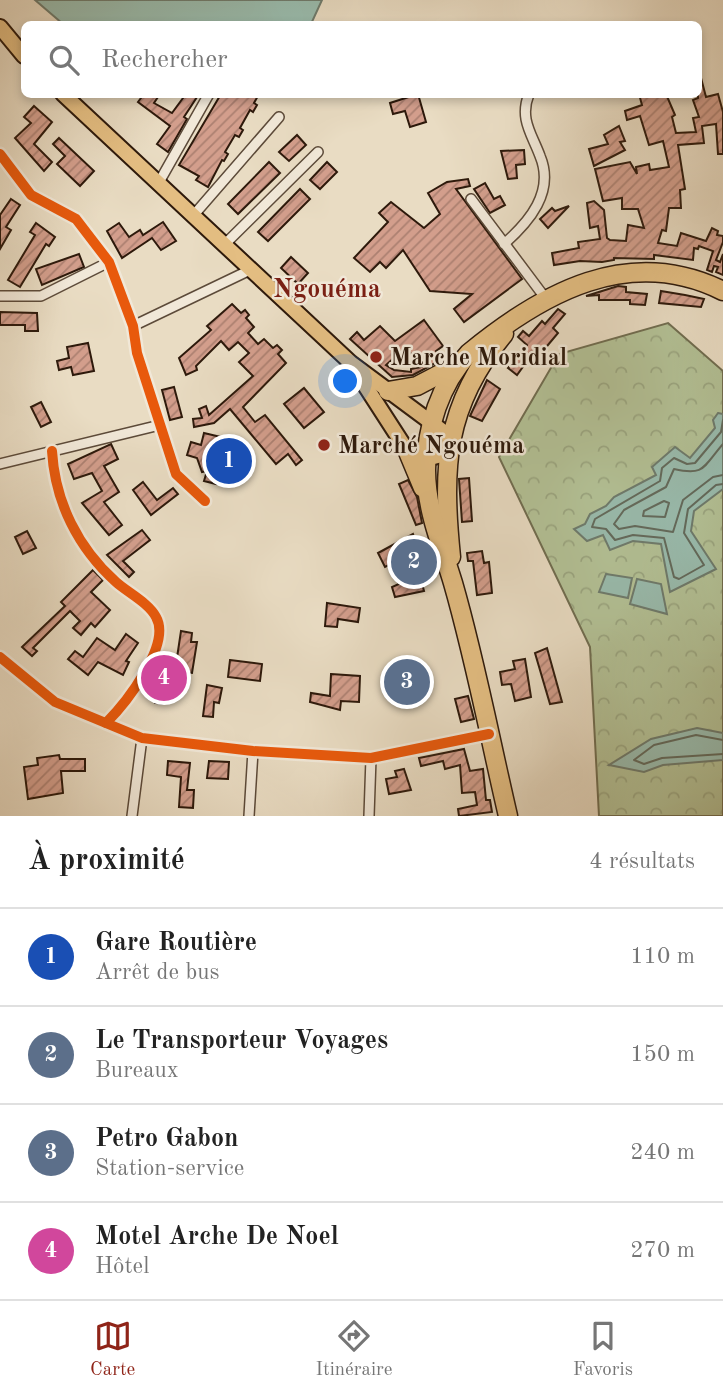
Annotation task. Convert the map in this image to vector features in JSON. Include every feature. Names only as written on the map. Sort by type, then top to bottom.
[{"type":"highway","points":[[388,391],[417,386],[459,364],[483,342],[546,299],[597,277],[661,273],[723,291]]},
{"type":"highway","points":[[453,584],[446,504],[450,446],[461,400],[472,375],[515,321]]},
{"type":"highway","points":[[459,364],[432,422],[426,459],[429,498],[438,540],[453,584],[508,816]]},
{"type":"highway","points":[[408,452],[429,498]]},
{"type":"main road","points":[[0,27],[5,42],[21,54]]},
{"type":"main road","points":[[67,98],[351,363],[432,422],[450,446],[426,459],[408,452],[351,363]]},
{"type":"street","points":[[158,184],[207,98]]},
{"type":"street","points":[[504,244],[528,222],[537,209],[542,191],[544,167],[525,124],[528,98]]},
{"type":"street","points":[[192,217],[279,117]]},
{"type":"street","points":[[223,246],[318,152]]},
{"type":"street","points":[[0,154],[31,195],[76,219],[109,262],[133,326],[137,353],[176,474],[205,501]]},
{"type":"street","points":[[471,200],[546,299]]},
{"type":"street","points":[[0,296],[41,296],[109,262]]},
{"type":"street","points":[[133,326],[250,270]]},
{"type":"street","points":[[0,464],[160,425]]},
{"type":"street","points":[[52,452],[55,481],[76,535],[90,557],[152,611],[159,628],[156,646],[141,679],[128,699],[106,723]]},
{"type":"street","points":[[0,657],[55,702],[142,738],[253,751],[371,758],[489,734]]},
{"type":"street","points":[[132,816],[142,738]]},
{"type":"street","points":[[249,816],[253,751]]},
{"type":"street","points":[[369,816],[371,758]]},
{"type":"green space","points":[[668,323],[723,371],[723,816],[599,816],[590,647],[499,457],[559,354]]},
{"type":"water","points":[[35,0],[322,0],[312,21],[60,21]]},
{"type":"water","points":[[718,413],[723,414],[723,489],[694,511],[691,531],[716,569],[670,592],[661,544],[633,541],[610,550],[603,535],[587,541],[574,529],[585,524],[590,514],[606,506],[614,497],[656,475],[652,467],[675,447],[690,458],[715,428],[713,420]]},
{"type":"water","points":[[606,574],[632,578],[628,598],[599,592]]},
{"type":"water","points":[[637,579],[661,584],[667,614],[630,604]]},
{"type":"water","points":[[697,728],[723,733],[723,760],[663,765],[644,772],[609,765],[651,739]]},
{"type":"building","points":[[702,82],[706,97],[718,94],[723,112],[723,154],[718,154],[716,124],[702,126],[704,143],[678,145],[685,189],[680,190],[681,208],[669,208],[666,231],[662,230],[658,243],[677,246],[681,233],[706,241],[712,228],[718,231],[717,235],[723,236],[716,260],[720,262],[723,254],[723,275],[716,272],[718,267],[714,266],[712,272],[707,270],[713,251],[699,246],[698,249],[694,248],[693,260],[654,255],[654,259],[614,258],[602,262],[580,261],[554,265],[552,253],[579,248],[578,242],[600,239],[598,226],[590,228],[587,203],[594,201],[604,210],[607,238],[610,240],[626,241],[628,225],[644,228],[638,209],[622,209],[622,198],[603,201],[595,169],[630,162],[637,174],[636,167],[649,164],[650,170],[669,167],[663,141],[649,145],[640,116],[627,120],[625,111],[642,105],[640,98],[668,98],[675,115],[672,117],[676,133],[696,132],[693,118],[699,117],[693,100],[702,98]]},
{"type":"building","points":[[141,98],[157,98],[154,103],[172,113],[183,98],[196,98],[184,117],[187,119],[168,152],[157,144],[170,126],[138,102]]},
{"type":"building","points":[[219,98],[257,98],[254,103],[257,105],[253,112],[250,110],[240,128],[243,130],[239,137],[235,135],[225,152],[228,154],[208,187],[196,180],[199,176],[179,165]]},
{"type":"building","points":[[406,98],[419,98],[426,122],[410,127],[405,111],[393,114],[390,103]]},
{"type":"building","points":[[34,106],[52,122],[34,144],[52,162],[44,171],[15,138],[31,123],[24,117]]},
{"type":"building","points":[[619,126],[625,141],[620,142],[625,150],[594,166],[589,149],[608,144],[604,135]]},
{"type":"building","points":[[297,135],[306,145],[289,161],[279,152]]},
{"type":"building","points":[[59,138],[94,171],[80,186],[57,164],[65,156],[53,144]]},
{"type":"building","points":[[524,150],[525,164],[516,165],[517,178],[508,179],[501,151]]},
{"type":"building","points":[[269,162],[280,173],[238,214],[228,204]]},
{"type":"building","points":[[327,162],[337,172],[320,189],[310,180]]},
{"type":"building","points":[[468,179],[470,186],[456,189],[522,279],[464,322],[454,309],[472,294],[430,291],[403,250],[386,268],[380,262],[370,272],[354,258],[388,222],[379,213],[391,202],[424,228],[440,214],[428,193],[447,182]]},
{"type":"building","points":[[485,183],[494,199],[500,196],[505,205],[490,213],[474,189]]},
{"type":"building","points":[[300,189],[310,199],[268,241],[258,232]]},
{"type":"building","points":[[11,199],[20,205],[6,227],[11,230],[0,249],[0,215]]},
{"type":"building","points":[[569,206],[548,228],[540,219],[552,208],[555,211]]},
{"type":"building","points":[[163,222],[176,241],[161,250],[152,238],[122,258],[107,231],[119,223],[129,237],[140,230],[143,235]]},
{"type":"building","points":[[36,223],[55,237],[49,246],[46,244],[20,287],[8,280],[35,235],[30,232]]},
{"type":"building","points":[[79,254],[84,267],[42,285],[36,269]]},
{"type":"building","points":[[291,257],[308,273],[298,284],[281,268]]},
{"type":"building","points":[[618,286],[626,287],[626,292],[647,294],[645,305],[630,304],[630,300],[599,300],[599,295],[586,296]]},
{"type":"building","points":[[661,291],[704,299],[701,307],[659,303]]},
{"type":"building","points":[[232,304],[241,313],[245,310],[249,315],[246,318],[254,327],[248,333],[258,344],[264,339],[273,348],[277,345],[282,350],[278,354],[286,363],[243,407],[255,422],[265,415],[302,460],[296,465],[288,454],[276,464],[230,409],[214,423],[194,427],[193,419],[202,418],[199,409],[206,406],[209,415],[253,376],[239,362],[249,353],[238,342],[229,350],[221,341],[196,366],[197,370],[186,375],[179,358],[211,330],[207,326]]},
{"type":"building","points":[[558,309],[565,314],[553,328],[558,333],[543,351],[538,346],[517,375],[508,368],[527,345],[518,337],[523,331],[529,336],[542,321],[545,324]]},
{"type":"building","points":[[0,312],[37,313],[38,331],[25,331],[25,325],[0,325]]},
{"type":"building","points":[[424,320],[443,346],[436,351],[441,360],[413,375],[392,377],[350,339],[357,332],[364,340],[380,326],[395,341]],"holes":[[[406,347],[421,367],[411,369],[411,372],[394,370],[386,365]]]},
{"type":"building","points":[[88,343],[94,371],[73,375],[71,367],[59,370],[57,361],[69,358],[67,347]]},
{"type":"building","points":[[487,380],[500,389],[482,421],[470,416]]},
{"type":"building","points":[[174,387],[182,417],[170,420],[162,390]]},
{"type":"building","points":[[304,388],[324,412],[304,428],[284,404]]},
{"type":"building","points":[[41,402],[51,422],[41,427],[31,407]]},
{"type":"building","points":[[204,433],[225,438],[222,450],[224,455],[235,457],[230,478],[219,475],[216,484],[204,481],[207,471],[202,472],[197,458],[187,455],[191,442],[201,445]]},
{"type":"building","points":[[111,444],[118,459],[104,466],[119,492],[104,502],[122,525],[109,535],[82,503],[102,491],[92,473],[74,479],[68,464]]},
{"type":"building","points":[[469,478],[472,521],[462,522],[459,479]]},
{"type":"building","points":[[408,480],[417,497],[422,523],[416,525],[399,484]]},
{"type":"building","points":[[143,482],[157,500],[173,488],[178,494],[151,515],[133,490]]},
{"type":"building","points":[[142,530],[150,540],[123,561],[134,572],[129,577],[107,555]]},
{"type":"building","points":[[27,531],[36,548],[23,554],[15,537]]},
{"type":"building","points":[[413,534],[426,571],[419,572],[424,591],[395,597],[392,587],[410,579],[403,558],[385,567],[378,553]]},
{"type":"building","points":[[482,551],[484,563],[489,562],[492,593],[477,595],[473,561],[468,561],[467,553]]},
{"type":"building","points":[[93,570],[103,580],[91,592],[110,610],[95,627],[91,623],[81,635],[73,628],[80,621],[70,611],[33,648],[37,651],[32,656],[22,647],[65,606],[61,602]]},
{"type":"building","points":[[327,603],[360,608],[358,622],[338,619],[337,627],[325,626]]},
{"type":"building","points":[[181,631],[192,633],[191,642],[197,642],[192,673],[175,671]]},
{"type":"building","points":[[126,634],[138,643],[126,661],[129,662],[123,675],[98,662],[88,675],[68,659],[75,651],[83,657],[97,638],[115,650]]},
{"type":"building","points":[[547,648],[562,702],[550,704],[535,653]]},
{"type":"building","points":[[525,659],[531,697],[515,701],[511,684],[502,685],[500,672],[515,669],[513,661]]},
{"type":"building","points":[[230,660],[262,664],[260,681],[228,677]]},
{"type":"building","points":[[158,674],[173,676],[170,695],[164,694],[163,704],[155,703]]},
{"type":"building","points":[[331,674],[360,676],[359,702],[341,701],[340,710],[310,702],[311,693],[330,696]]},
{"type":"building","points":[[207,685],[222,688],[219,703],[214,702],[213,717],[203,716]]},
{"type":"building","points":[[468,696],[474,719],[461,722],[455,699]]},
{"type":"building","points":[[464,749],[470,771],[483,769],[486,800],[490,800],[492,812],[459,816],[458,809],[477,805],[475,792],[462,793],[460,765],[445,769],[443,761],[421,766],[419,758]]},
{"type":"building","points":[[59,755],[60,759],[85,759],[85,771],[61,771],[63,793],[28,799],[24,767],[38,765],[37,758]]},
{"type":"building","points":[[168,761],[190,763],[187,790],[194,790],[193,808],[179,807],[181,777],[167,775]]},
{"type":"building","points":[[209,761],[229,762],[228,779],[207,778]]},
{"type":"building","points":[[404,769],[411,790],[389,794],[386,779],[397,777],[395,771]]},
{"type":"cycle path","points":[[0,154],[31,195],[76,219],[109,262],[133,326],[137,353],[176,474],[205,501]]},
{"type":"cycle path","points":[[52,451],[58,488],[80,539],[102,569],[153,612],[159,629],[158,643],[144,673],[106,723]]},
{"type":"cycle path","points":[[0,657],[55,702],[142,738],[253,751],[371,758],[489,734]]},
{"type":"place","name":"Marche Moridial","points":[[376,357]]},
{"type":"place","name":"Marché Ngouéma","points":[[324,445]]},
{"type":"place","name":"Gare Routière","points":[[229,461]]},
{"type":"place","name":"Le Transporteur Voyages","points":[[414,562]]},
{"type":"place","name":"Motel Arche De Noel","points":[[164,678]]},
{"type":"place","name":"Petro Gabon","points":[[407,682]]},
{"type":"district","name":"Ngouéma","points":[[327,288]]}]
